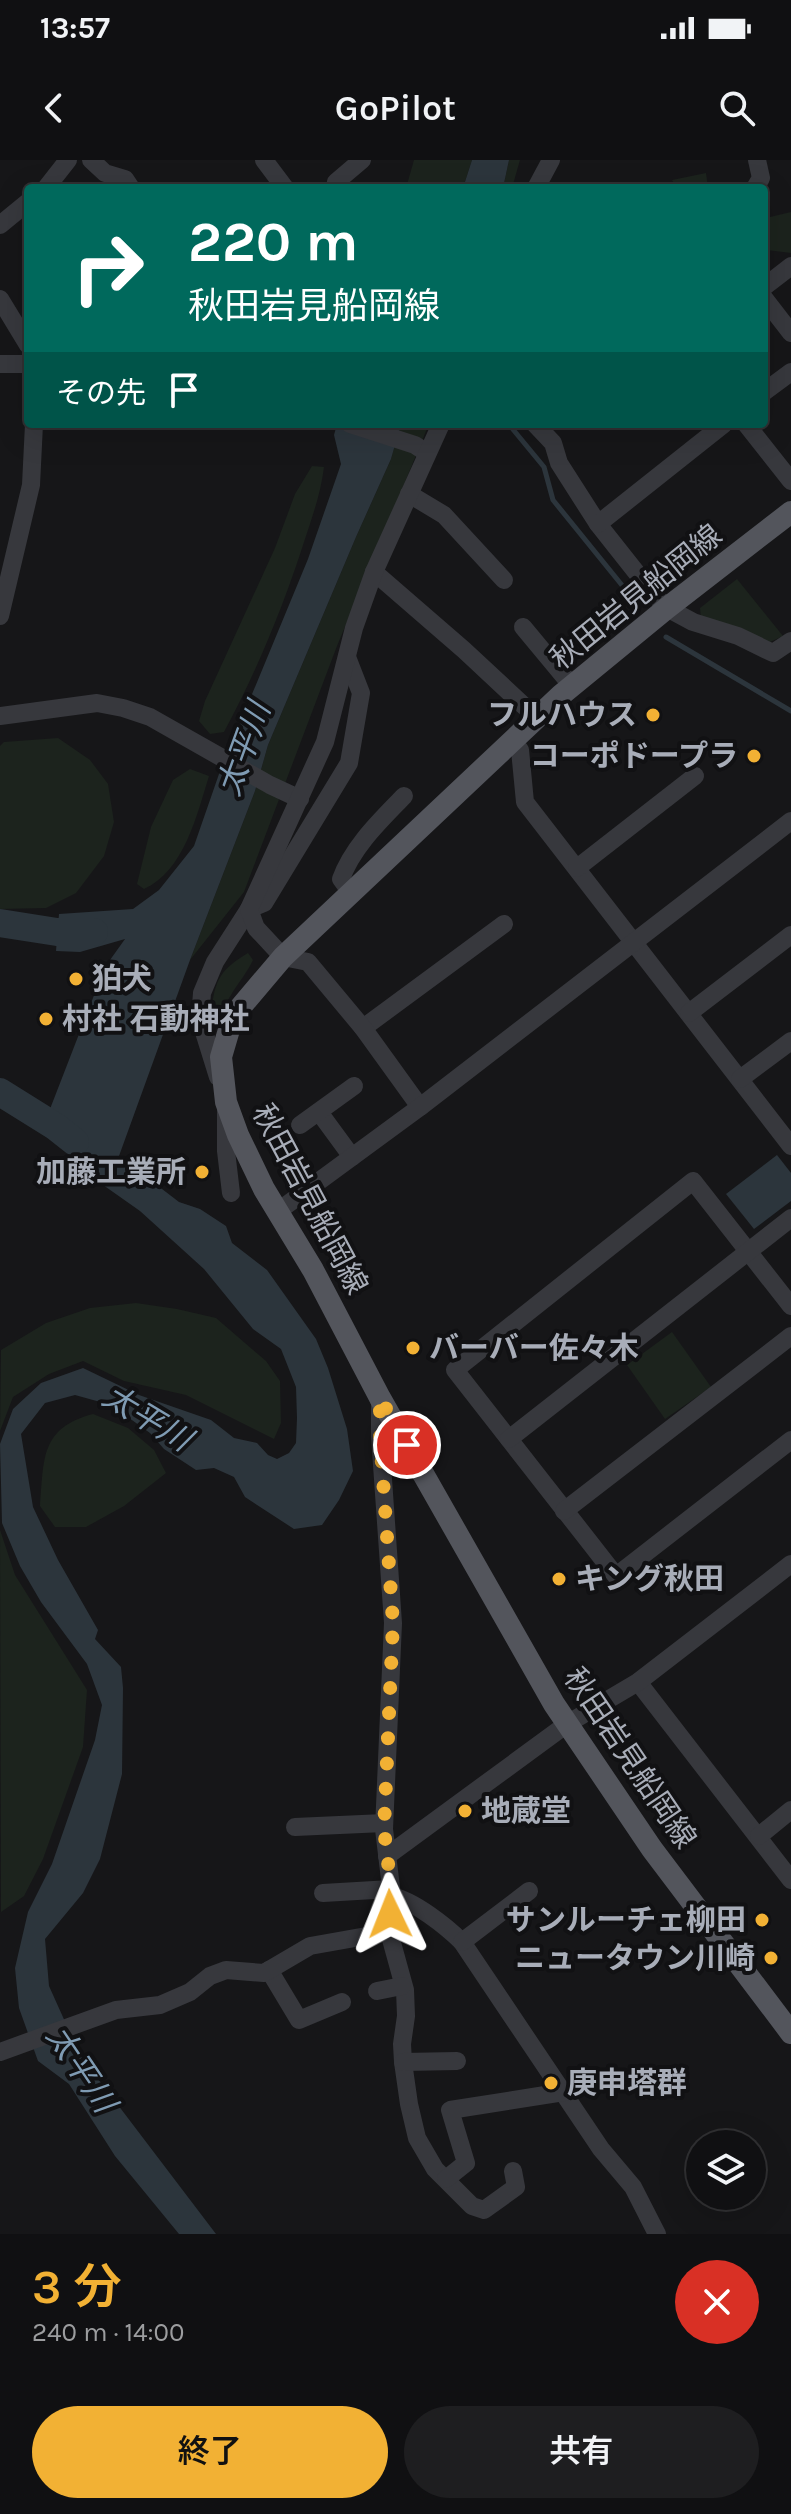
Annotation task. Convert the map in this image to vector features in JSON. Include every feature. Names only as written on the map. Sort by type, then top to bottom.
[{"type":"main road","name":"秋田岩見船岡線","points":[[790,2028],[652,1849],[567,1724],[380,1398],[313,1270],[277,1212],[238,1135],[226,1102],[221,1057],[233,1016],[283,957],[572,686],[791,512]]},
{"type":"street","points":[[49,184],[68,160]]},
{"type":"street","points":[[91,160],[105,173],[125,179],[128,184]]},
{"type":"street","points":[[264,160],[282,184]]},
{"type":"street","points":[[336,184],[362,160]]},
{"type":"street","points":[[538,184],[551,160]]},
{"type":"street","points":[[757,160],[761,178],[757,184]]},
{"type":"street","points":[[0,225],[24,205]]},
{"type":"street","points":[[768,284],[791,266]]},
{"type":"street","points":[[0,299],[24,338]]},
{"type":"street","points":[[768,303],[791,333]]},
{"type":"street","points":[[0,364],[24,364]]},
{"type":"street","points":[[768,389],[791,372]]},
{"type":"street","points":[[0,616],[31,485],[34,428]]},
{"type":"street","points":[[361,428],[421,449]]},
{"type":"street","points":[[226,1151],[226,1102],[200,1019],[202,993],[215,962],[249,909],[325,742],[354,628],[374,572],[409,494],[421,449],[438,428]]},
{"type":"street","points":[[539,428],[553,443],[559,463],[598,524],[667,608],[693,622],[738,636],[773,653],[791,641]]},
{"type":"street","points":[[598,524],[719,428]]},
{"type":"street","points":[[749,428],[791,481]]},
{"type":"street","points":[[409,494],[444,515],[504,580]]},
{"type":"street","points":[[374,572],[474,658],[537,718]]},
{"type":"street","points":[[523,627],[572,686]]},
{"type":"street","points":[[249,909],[264,903],[349,763],[361,693],[347,657]]},
{"type":"street","points":[[0,716],[97,703],[123,708],[150,717],[300,799]]},
{"type":"street","points":[[512,740],[520,750],[525,802],[791,1146]]},
{"type":"street","points":[[577,868],[695,776]]},
{"type":"street","points":[[352,894],[341,879],[345,867],[373,828],[404,796]]},
{"type":"street","points":[[277,1212],[420,1107],[791,821]]},
{"type":"street","points":[[249,909],[256,928],[283,957],[308,962],[363,1028],[420,1107]]},
{"type":"street","points":[[363,1028],[504,924]]},
{"type":"street","points":[[689,1013],[791,935]]},
{"type":"street","points":[[740,1079],[791,1041]]},
{"type":"street","points":[[207,1043],[231,1193]]},
{"type":"street","points":[[300,1125],[354,1086]]},
{"type":"street","points":[[319,1112],[352,1157]]},
{"type":"street","points":[[791,1306],[693,1181],[455,1370],[616,1576],[791,1440]]},
{"type":"street","points":[[509,1439],[791,1218]]},
{"type":"street","points":[[564,1511],[791,1336]]},
{"type":"street","points":[[380,1398],[393,1623],[384,1823],[392,1892],[389,1932],[406,2016],[402,2044],[409,2104],[417,2138],[435,2169],[472,2206],[484,2210],[516,2187],[513,2171]]},
{"type":"street","points":[[387,1856],[567,1724],[638,1682],[791,1564]]},
{"type":"street","points":[[638,1682],[791,1880]]},
{"type":"street","points":[[759,1836],[791,1810]]},
{"type":"street","points":[[295,1827],[384,1823]]},
{"type":"street","points":[[462,1942],[529,1891]]},
{"type":"street","points":[[323,1893],[392,1892],[451,1931],[462,1942],[601,2149],[633,2187],[657,2234]]},
{"type":"street","points":[[0,2052],[91,2017],[116,2010],[160,2005],[190,1992],[210,1976],[226,1970],[264,1973],[310,1946],[389,1932]]},
{"type":"street","points":[[269,1970],[299,2020],[342,2002]]},
{"type":"street","points":[[377,1991],[402,1986]]},
{"type":"street","points":[[403,2062],[457,2061]]},
{"type":"street","points":[[446,2179],[466,2163],[450,2110],[564,2092]]},
{"type":"shaded area","points":[[414,160],[472,160],[464,184],[407,184]]},
{"type":"shaded area","points":[[509,160],[520,160],[513,184],[504,184]]},
{"type":"shaded area","points":[[706,173],[707,184],[674,184],[672,180]]},
{"type":"shaded area","points":[[768,212],[770,217],[791,212],[791,253],[768,250]]},
{"type":"shaded area","points":[[400,428],[427,428],[337,646],[244,892],[190,960],[255,791],[268,745],[391,459]]},
{"type":"shaded area","points":[[312,466],[324,467],[321,485],[279,613],[259,662],[224,732],[210,734],[199,721],[205,701],[275,548],[295,494]]},
{"type":"shaded area","points":[[737,579],[783,636],[770,642],[701,619],[700,608]]},
{"type":"shaded area","points":[[58,738],[90,760],[108,784],[114,822],[104,856],[76,893],[46,908],[0,909],[0,746],[4,742]]},
{"type":"shaded area","points":[[190,769],[209,776],[194,824],[179,856],[169,869],[158,881],[144,889],[137,884],[151,827],[173,780]]},
{"type":"shaded area","points":[[248,953],[253,960],[213,1023],[210,1019],[219,980],[229,966]]},
{"type":"shaded area","points":[[136,1303],[216,1318],[266,1361],[280,1381],[281,1423],[274,1439],[186,1395],[124,1381],[83,1361],[49,1374],[13,1397],[0,1431],[1,1350],[46,1323],[90,1308]]},
{"type":"shaded area","points":[[672,1332],[711,1387],[665,1419],[627,1365]]},
{"type":"shaded area","points":[[93,1414],[128,1428],[154,1450],[166,1473],[124,1506],[86,1527],[55,1527],[40,1506],[48,1448],[63,1428]]},
{"type":"shaded area","points":[[0,1530],[15,1575],[87,1690],[83,1747],[43,1859],[24,1896],[1,1912]]},
{"type":"water","points":[[472,160],[509,160],[504,184],[464,184]]},
{"type":"water","points":[[336,428],[400,428],[391,459],[268,745],[255,791],[119,1156],[179,1202],[200,1209],[226,1226],[232,1243],[267,1270],[316,1339],[347,1429],[353,1471],[322,1525],[294,1529],[245,1497],[234,1477],[214,1468],[196,1470],[164,1449],[150,1433],[111,1405],[75,1395],[45,1403],[21,1434],[33,1507],[58,1560],[98,1630],[95,1639],[121,1667],[123,1688],[122,1774],[100,1859],[83,1893],[45,1939],[49,1986],[80,2055],[216,2234],[179,2234],[115,2156],[69,2084],[38,2061],[19,2008],[15,1968],[28,1912],[52,1864],[95,1740],[102,1705],[87,1664],[41,1602],[20,1566],[2,1523],[0,1444],[13,1409],[41,1383],[83,1368],[139,1395],[211,1420],[234,1438],[257,1443],[268,1455],[277,1459],[289,1453],[296,1443],[296,1387],[281,1349],[253,1329],[204,1269],[140,1211],[96,1180],[40,1126],[50,1109],[105,967],[125,939],[80,952],[56,951],[59,914],[133,909],[159,890],[194,846],[219,774],[308,559],[341,464],[334,435]]},
{"type":"water","points":[[777,1155],[791,1173],[791,1201],[754,1229],[726,1194]]},
{"type":"waterway","points":[[512,428],[544,467],[553,500],[638,605]]},
{"type":"waterway","points":[[666,637],[791,711]]},
{"type":"waterway","name":"太平川","points":[[0,923],[57,932],[94,932]]},
{"type":"waterway","name":"太平川","points":[[0,1092],[75,1142]]},
{"type":"place","name":"フルハウス","points":[[653,715]]},
{"type":"place","name":"コーポドープラ","points":[[754,756]]},
{"type":"place","name":"狛犬","points":[[76,979]]},
{"type":"place","name":"村社 石動神社","points":[[46,1019]]},
{"type":"place","name":"加藤工業所","points":[[202,1172]]},
{"type":"place","name":"バーバー佐々木","points":[[413,1348]]},
{"type":"place","name":"キング秋田","points":[[559,1579]]},
{"type":"place","name":"地蔵堂","points":[[465,1811]]},
{"type":"place","name":"サンルーチェ柳田","points":[[762,1920]]},
{"type":"place","name":"ニュータウン川崎","points":[[771,1958]]},
{"type":"place","name":"庚申塔群","points":[[551,2083]]},
{"type":"route","points":[[390,1914],[392,1896],[384,1829],[393,1623],[380,1398],[407,1445]]}]
